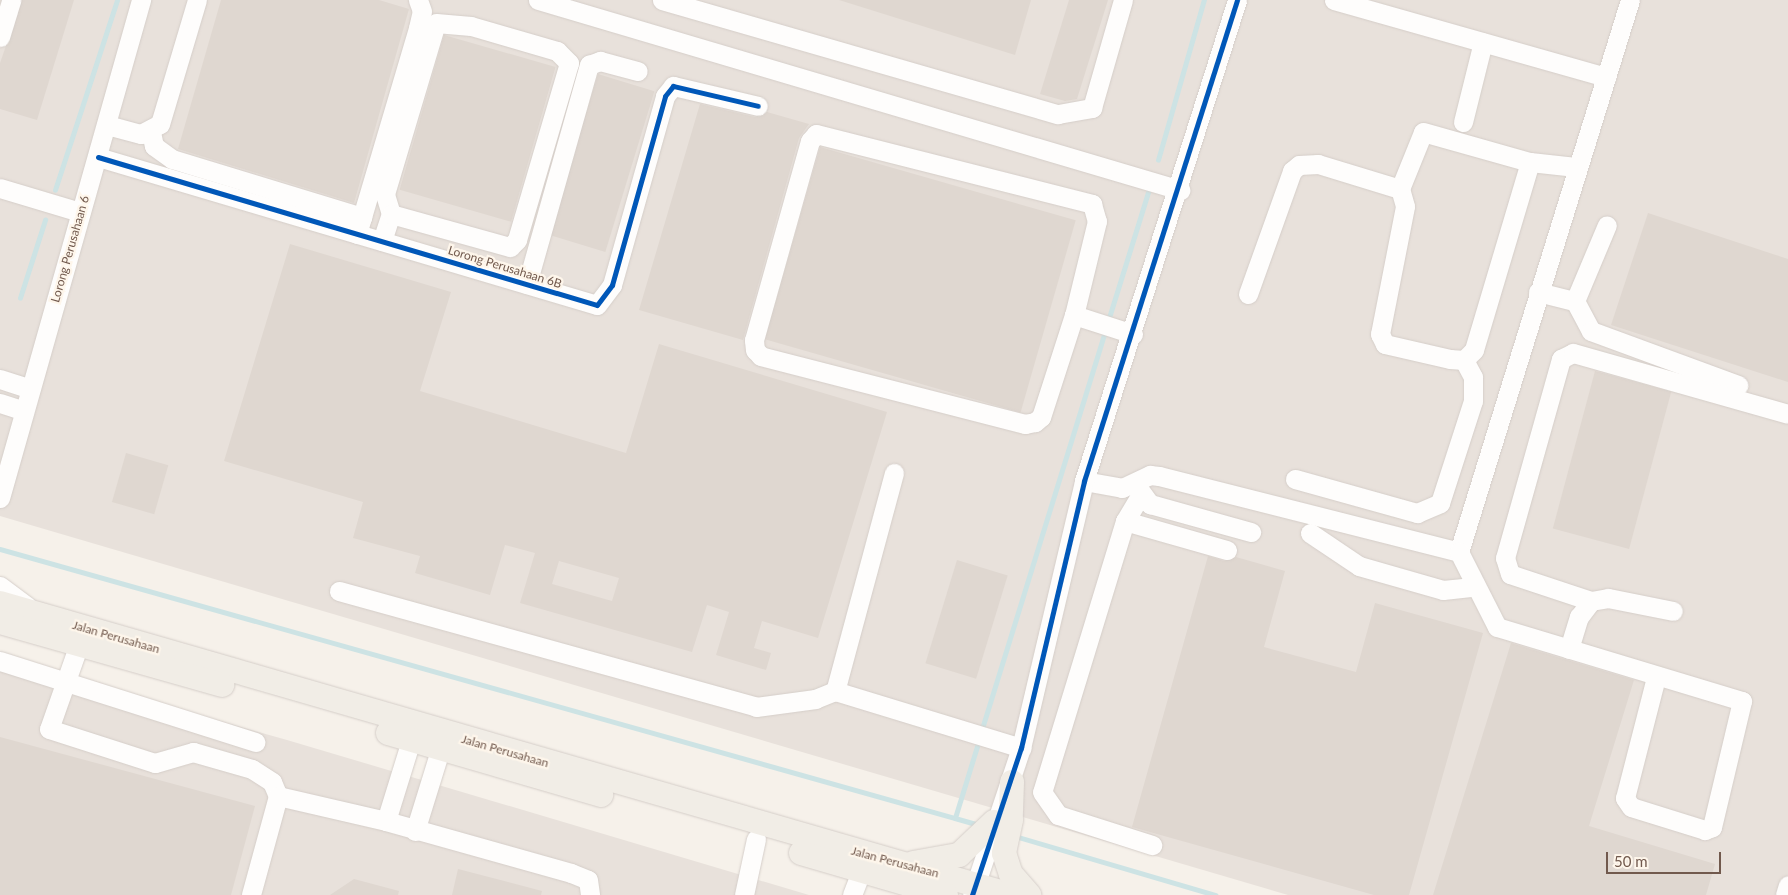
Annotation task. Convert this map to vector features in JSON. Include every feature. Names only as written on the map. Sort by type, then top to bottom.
[{"type":"main road","name":"Jalan Perusahaan","points":[[0,603],[904,863],[974,889],[1011,895]]},
{"type":"main road","name":"Jalan Perusahaan","points":[[0,622],[946,895]]},
{"type":"main road","points":[[988,849],[1001,819],[1012,782]]},
{"type":"main road","points":[[988,849],[1001,819]]},
{"type":"main road","points":[[904,863],[988,849]]},
{"type":"main road","points":[[988,849],[1029,895]]},
{"type":"street","points":[[0,38],[11,0]]},
{"type":"street","name":"Lorong Perusahaan 6","points":[[0,498],[141,0]]},
{"type":"street","points":[[107,125],[141,134],[151,132],[160,124],[197,0]]},
{"type":"street","points":[[151,132],[154,146],[172,159],[360,225],[418,28],[422,11],[418,0]]},
{"type":"street","points":[[538,0],[1180,190]]},
{"type":"street","points":[[662,0],[1058,114],[1092,108],[1123,0]]},
{"type":"street","points":[[1012,782],[1084,481],[1126,332],[1180,190],[1237,0]]},
{"type":"street","points":[[1334,0],[1606,77]]},
{"type":"street","points":[[1630,0],[1576,167],[1459,552],[1473,587],[1497,627],[1656,677],[1742,701],[1712,826],[1706,830],[1631,807],[1625,798],[1656,677]]},
{"type":"street","points":[[382,241],[391,214],[385,194],[436,23],[471,26],[549,48],[569,63],[517,240],[510,247],[391,214]]},
{"type":"street","points":[[1463,122],[1484,42]]},
{"type":"street","points":[[527,284],[589,65],[600,61],[638,71]]},
{"type":"street","name":"Lorong Perusahaan 6B","points":[[98,157],[360,225],[382,241],[596,305],[605,299],[665,96],[673,86],[758,106]]},
{"type":"street","points":[[1464,360],[1398,348],[1386,344],[1380,334],[1405,206],[1400,189],[1418,137],[1429,130],[1530,162],[1576,167]]},
{"type":"street","points":[[816,134],[1092,204],[1098,222],[1082,317],[1041,417],[1025,424],[761,356],[754,340],[810,141],[816,134]]},
{"type":"street","points":[[1464,360],[1474,350],[1530,162]]},
{"type":"street","points":[[1248,294],[1292,171],[1299,165],[1318,164],[1400,189]]},
{"type":"street","points":[[0,188],[80,212]]},
{"type":"street","points":[[1575,301],[1607,224]]},
{"type":"street","points":[[1538,292],[1575,301],[1592,332],[1738,385]]},
{"type":"street","points":[[1082,317],[1126,332]]},
{"type":"street","points":[[1673,611],[1608,598],[1591,601],[1510,574],[1505,558],[1561,359],[1573,353],[1788,414]]},
{"type":"street","points":[[1295,479],[1417,513],[1440,503],[1473,401],[1473,377],[1464,360]]},
{"type":"street","points":[[0,379],[30,389]]},
{"type":"street","points":[[0,403],[24,411]]},
{"type":"street","points":[[835,691],[894,473]]},
{"type":"street","points":[[1152,845],[1058,815],[1042,792],[1125,521],[1138,490],[1150,475],[1459,552]]},
{"type":"street","points":[[1084,481],[1138,490],[1167,510],[1251,532]]},
{"type":"street","points":[[1125,521],[1227,550]]},
{"type":"street","points":[[1310,533],[1359,566],[1443,590],[1473,587]]},
{"type":"street","points":[[0,586],[42,616]]},
{"type":"street","points":[[339,591],[756,707],[815,699],[835,691],[937,725],[1021,748]]},
{"type":"street","points":[[1569,649],[1579,617],[1591,601]]},
{"type":"street","points":[[79,644],[49,729],[155,763],[192,752],[265,774],[278,796],[252,895]]},
{"type":"street","points":[[0,661],[254,742]]},
{"type":"street","points":[[386,820],[411,740]]},
{"type":"street","points":[[415,831],[440,750]]},
{"type":"street","points":[[278,796],[386,820],[415,831],[571,873],[588,880],[590,895]]},
{"type":"street","points":[[744,895],[756,839]]},
{"type":"street","points":[[974,889],[988,849]]},
{"type":"street","points":[[852,895],[861,871]]},
{"type":"street","points":[[1785,895],[1788,885]]},
{"type":"shaded area","points":[[0,0],[1788,0],[1788,895],[1288,895],[0,516]]},
{"type":"shaded area","points":[[0,659],[287,740],[809,895],[0,895]]},
{"type":"building","points":[[22,0],[74,0],[37,120],[0,109],[0,63]]},
{"type":"building","points":[[221,0],[379,0],[409,9],[354,203],[178,149]]},
{"type":"building","points":[[839,0],[1031,0],[1015,55]]},
{"type":"building","points":[[1069,0],[1108,0],[1077,99],[1065,101],[1040,94]]},
{"type":"building","points":[[444,35],[556,67],[511,222],[400,190]]},
{"type":"building","points":[[598,74],[654,91],[605,252],[549,235]]},
{"type":"building","points":[[700,104],[755,117],[767,112],[809,124],[799,138],[743,340],[639,310]]},
{"type":"building","points":[[820,147],[1076,220],[1021,413],[765,339]]},
{"type":"building","points":[[1648,213],[1788,259],[1788,382],[1611,325]]},
{"type":"building","points":[[290,244],[451,292],[420,391],[626,453],[659,344],[887,412],[818,638],[762,621],[754,648],[771,653],[766,670],[716,655],[729,612],[707,605],[692,652],[520,603],[535,553],[505,545],[490,595],[415,573],[420,556],[353,538],[363,502],[224,461]],"holes":[[[559,561],[619,578],[612,601],[552,584]]]},
{"type":"building","points":[[1595,371],[1671,391],[1629,549],[1553,528]]},
{"type":"building","points":[[126,453],[168,465],[154,514],[112,502]]},
{"type":"building","points":[[1208,556],[1224,561],[1236,557],[1285,571],[1264,647],[1356,672],[1375,603],[1483,633],[1409,895],[1374,895],[1132,827]]},
{"type":"building","points":[[957,560],[1008,575],[976,679],[925,663]]},
{"type":"building","points":[[1511,643],[1634,680],[1589,826],[1715,864],[1706,895],[1433,895]]},
{"type":"building","points":[[0,737],[255,806],[231,895],[0,895]]},
{"type":"building","points":[[458,869],[542,891],[541,895],[452,895]]},
{"type":"building","points":[[354,879],[399,891],[398,895],[330,895]]},
{"type":"waterway","points":[[55,190],[117,0]]},
{"type":"waterway","points":[[1158,160],[1204,0]]},
{"type":"waterway","points":[[1108,321],[1149,189]]},
{"type":"waterway","points":[[20,298],[45,220]]},
{"type":"waterway","points":[[981,732],[1106,329]]},
{"type":"waterway","points":[[0,549],[955,818],[979,740]]},
{"type":"waterway","points":[[955,818],[979,825]]},
{"type":"waterway","points":[[1015,836],[1216,895]]},
{"type":"cycle path","points":[[972,895],[1021,748],[1084,481],[1237,0]]},
{"type":"cycle path","points":[[98,157],[597,305],[612,285],[665,96],[673,86],[758,106]]}]
